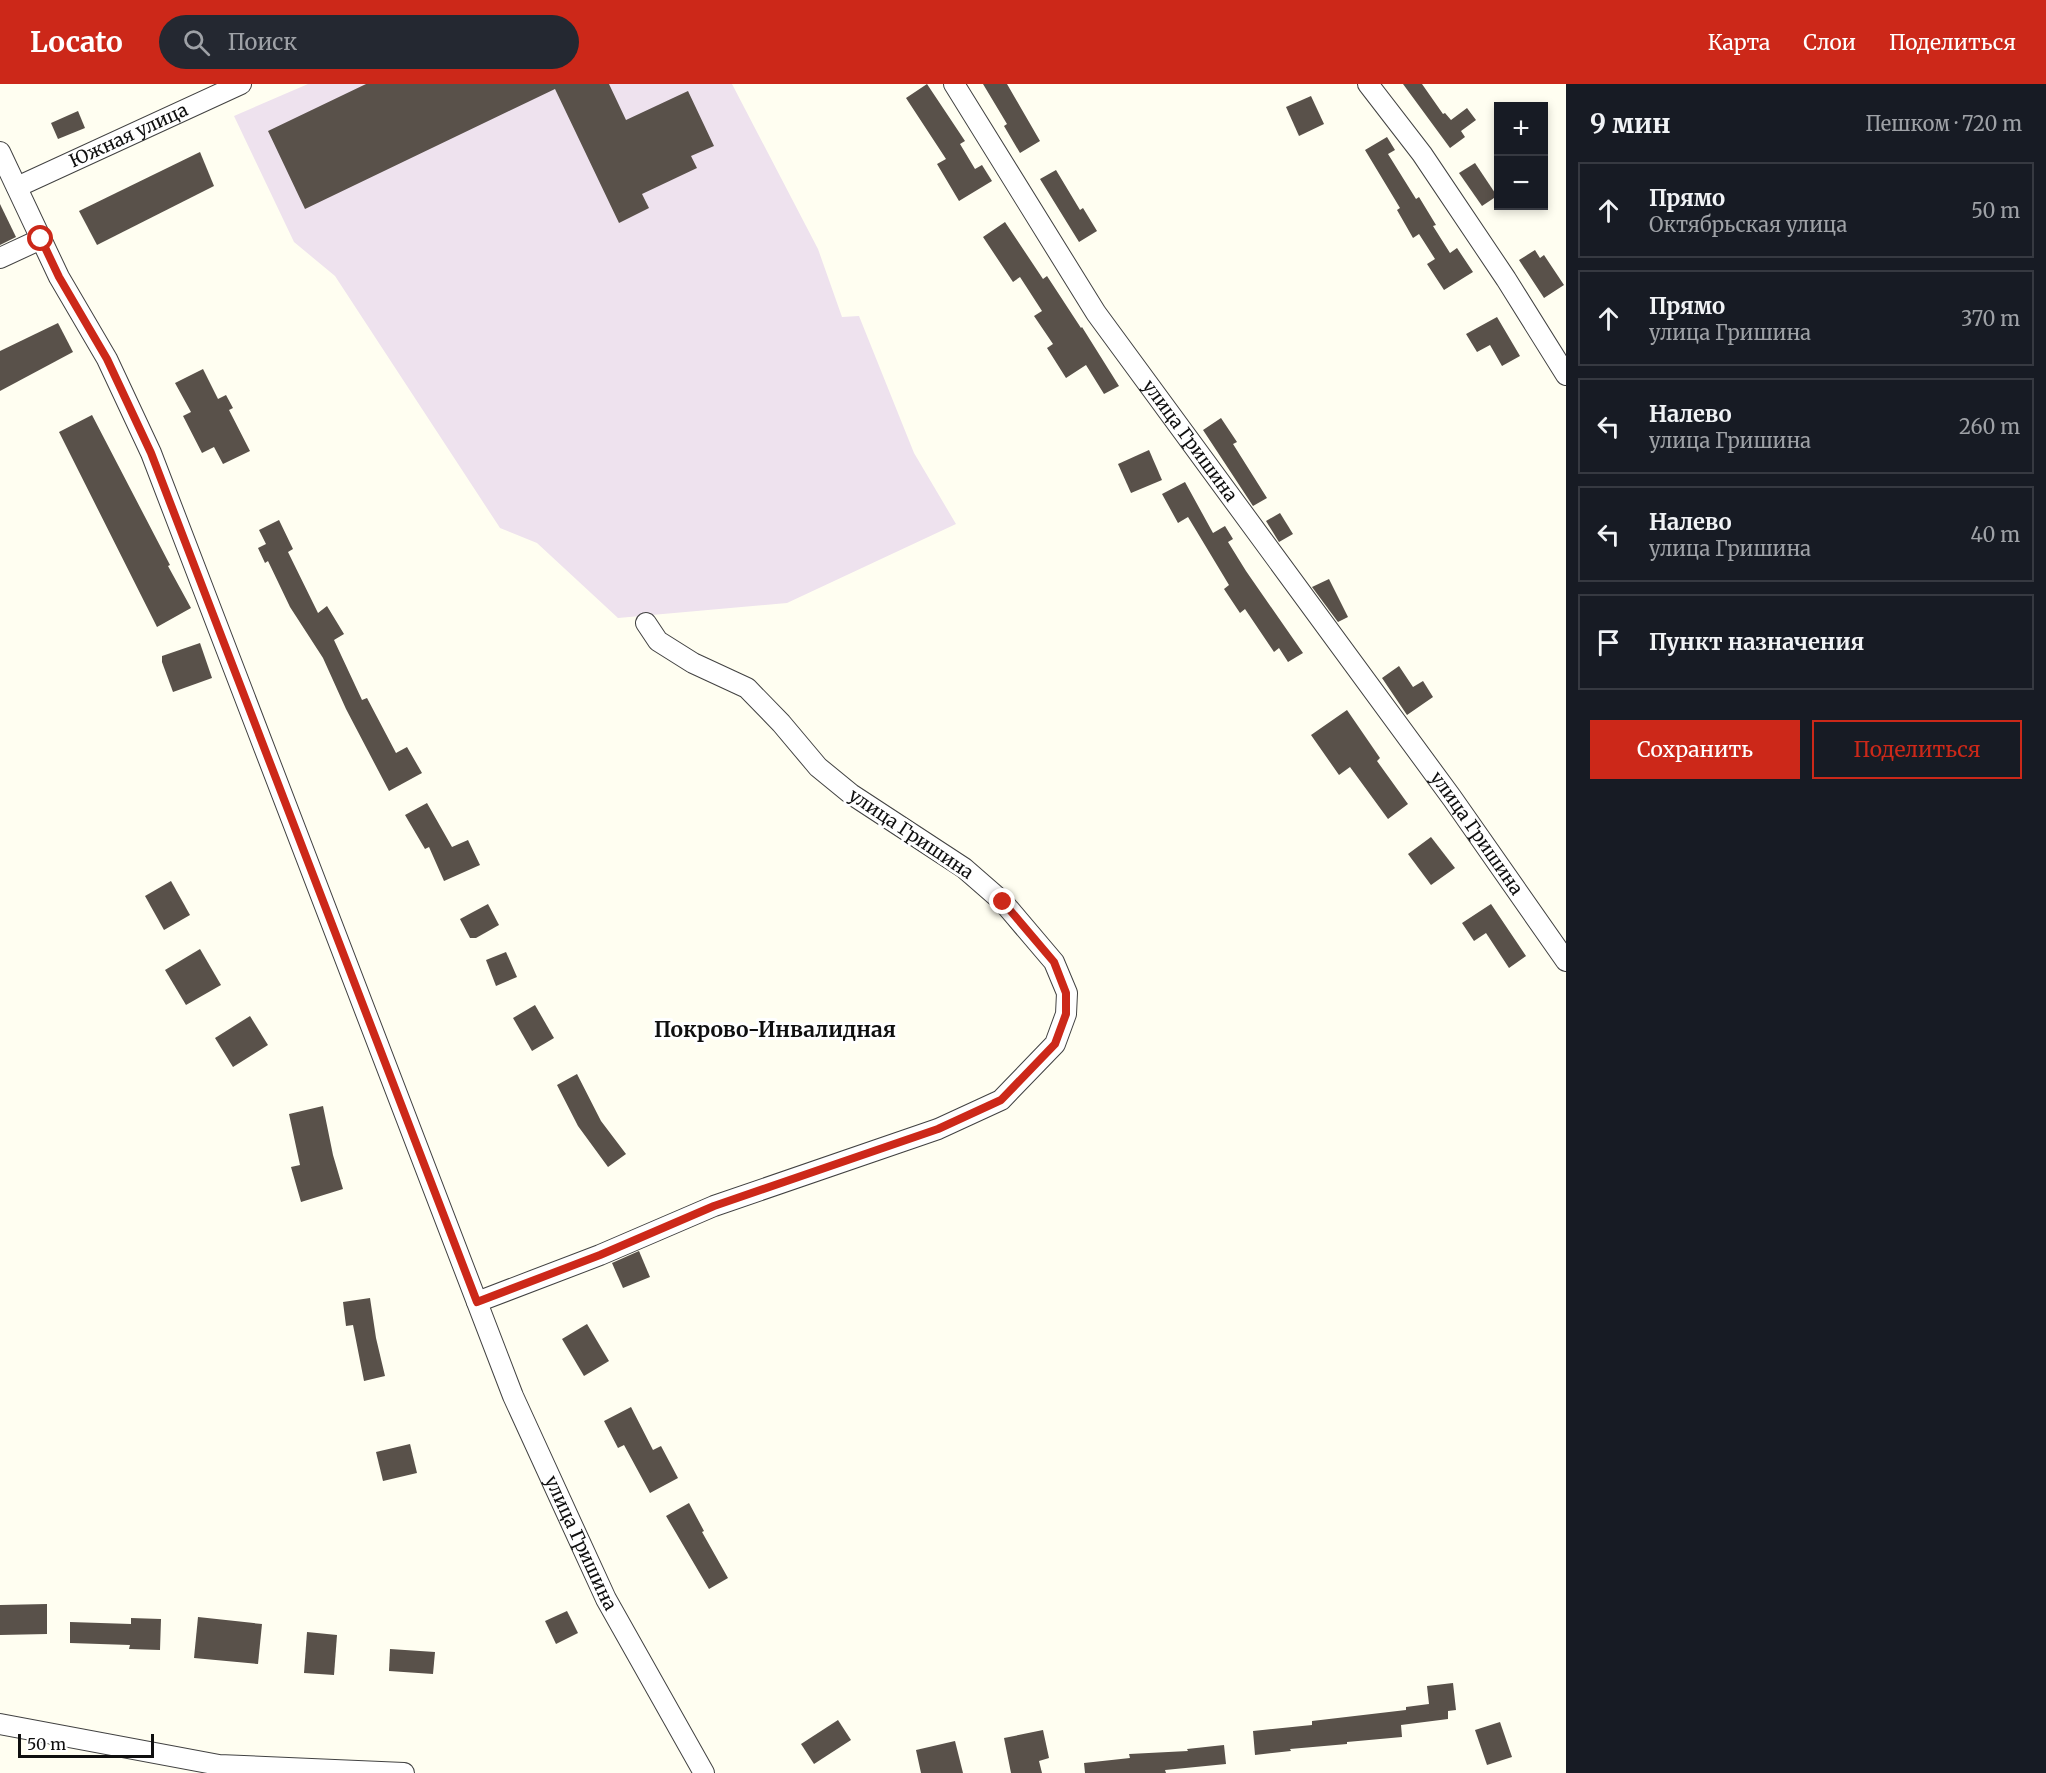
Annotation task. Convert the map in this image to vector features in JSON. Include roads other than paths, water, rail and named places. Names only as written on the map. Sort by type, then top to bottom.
[{"type":"street","name":"Южная улица","points":[[17,187],[241,84]]},
{"type":"street","name":"улица Гришина","points":[[954,84],[1096,313],[1445,789],[1566,961]]},
{"type":"street","points":[[1368,84],[1429,164],[1506,279],[1566,375]]},
{"type":"street","name":"улица Гришина","points":[[0,152],[59,277],[107,359],[151,453],[513,1396],[606,1599],[704,1773]]},
{"type":"street","points":[[0,258],[41,239]]},
{"type":"street","name":"улица Гришина","points":[[477,1302],[600,1255],[714,1206],[938,1129],[1001,1100],[1055,1044],[1066,1014],[1066,993],[1054,962],[1003,902],[963,868],[851,795],[818,767],[781,723],[747,688],[693,663],[658,641],[646,623]]},
{"type":"street","points":[[0,1724],[219,1765],[404,1773]]},
{"type":"district","name":"Покрово-Инвалидная","points":[[775,1030]]}]
